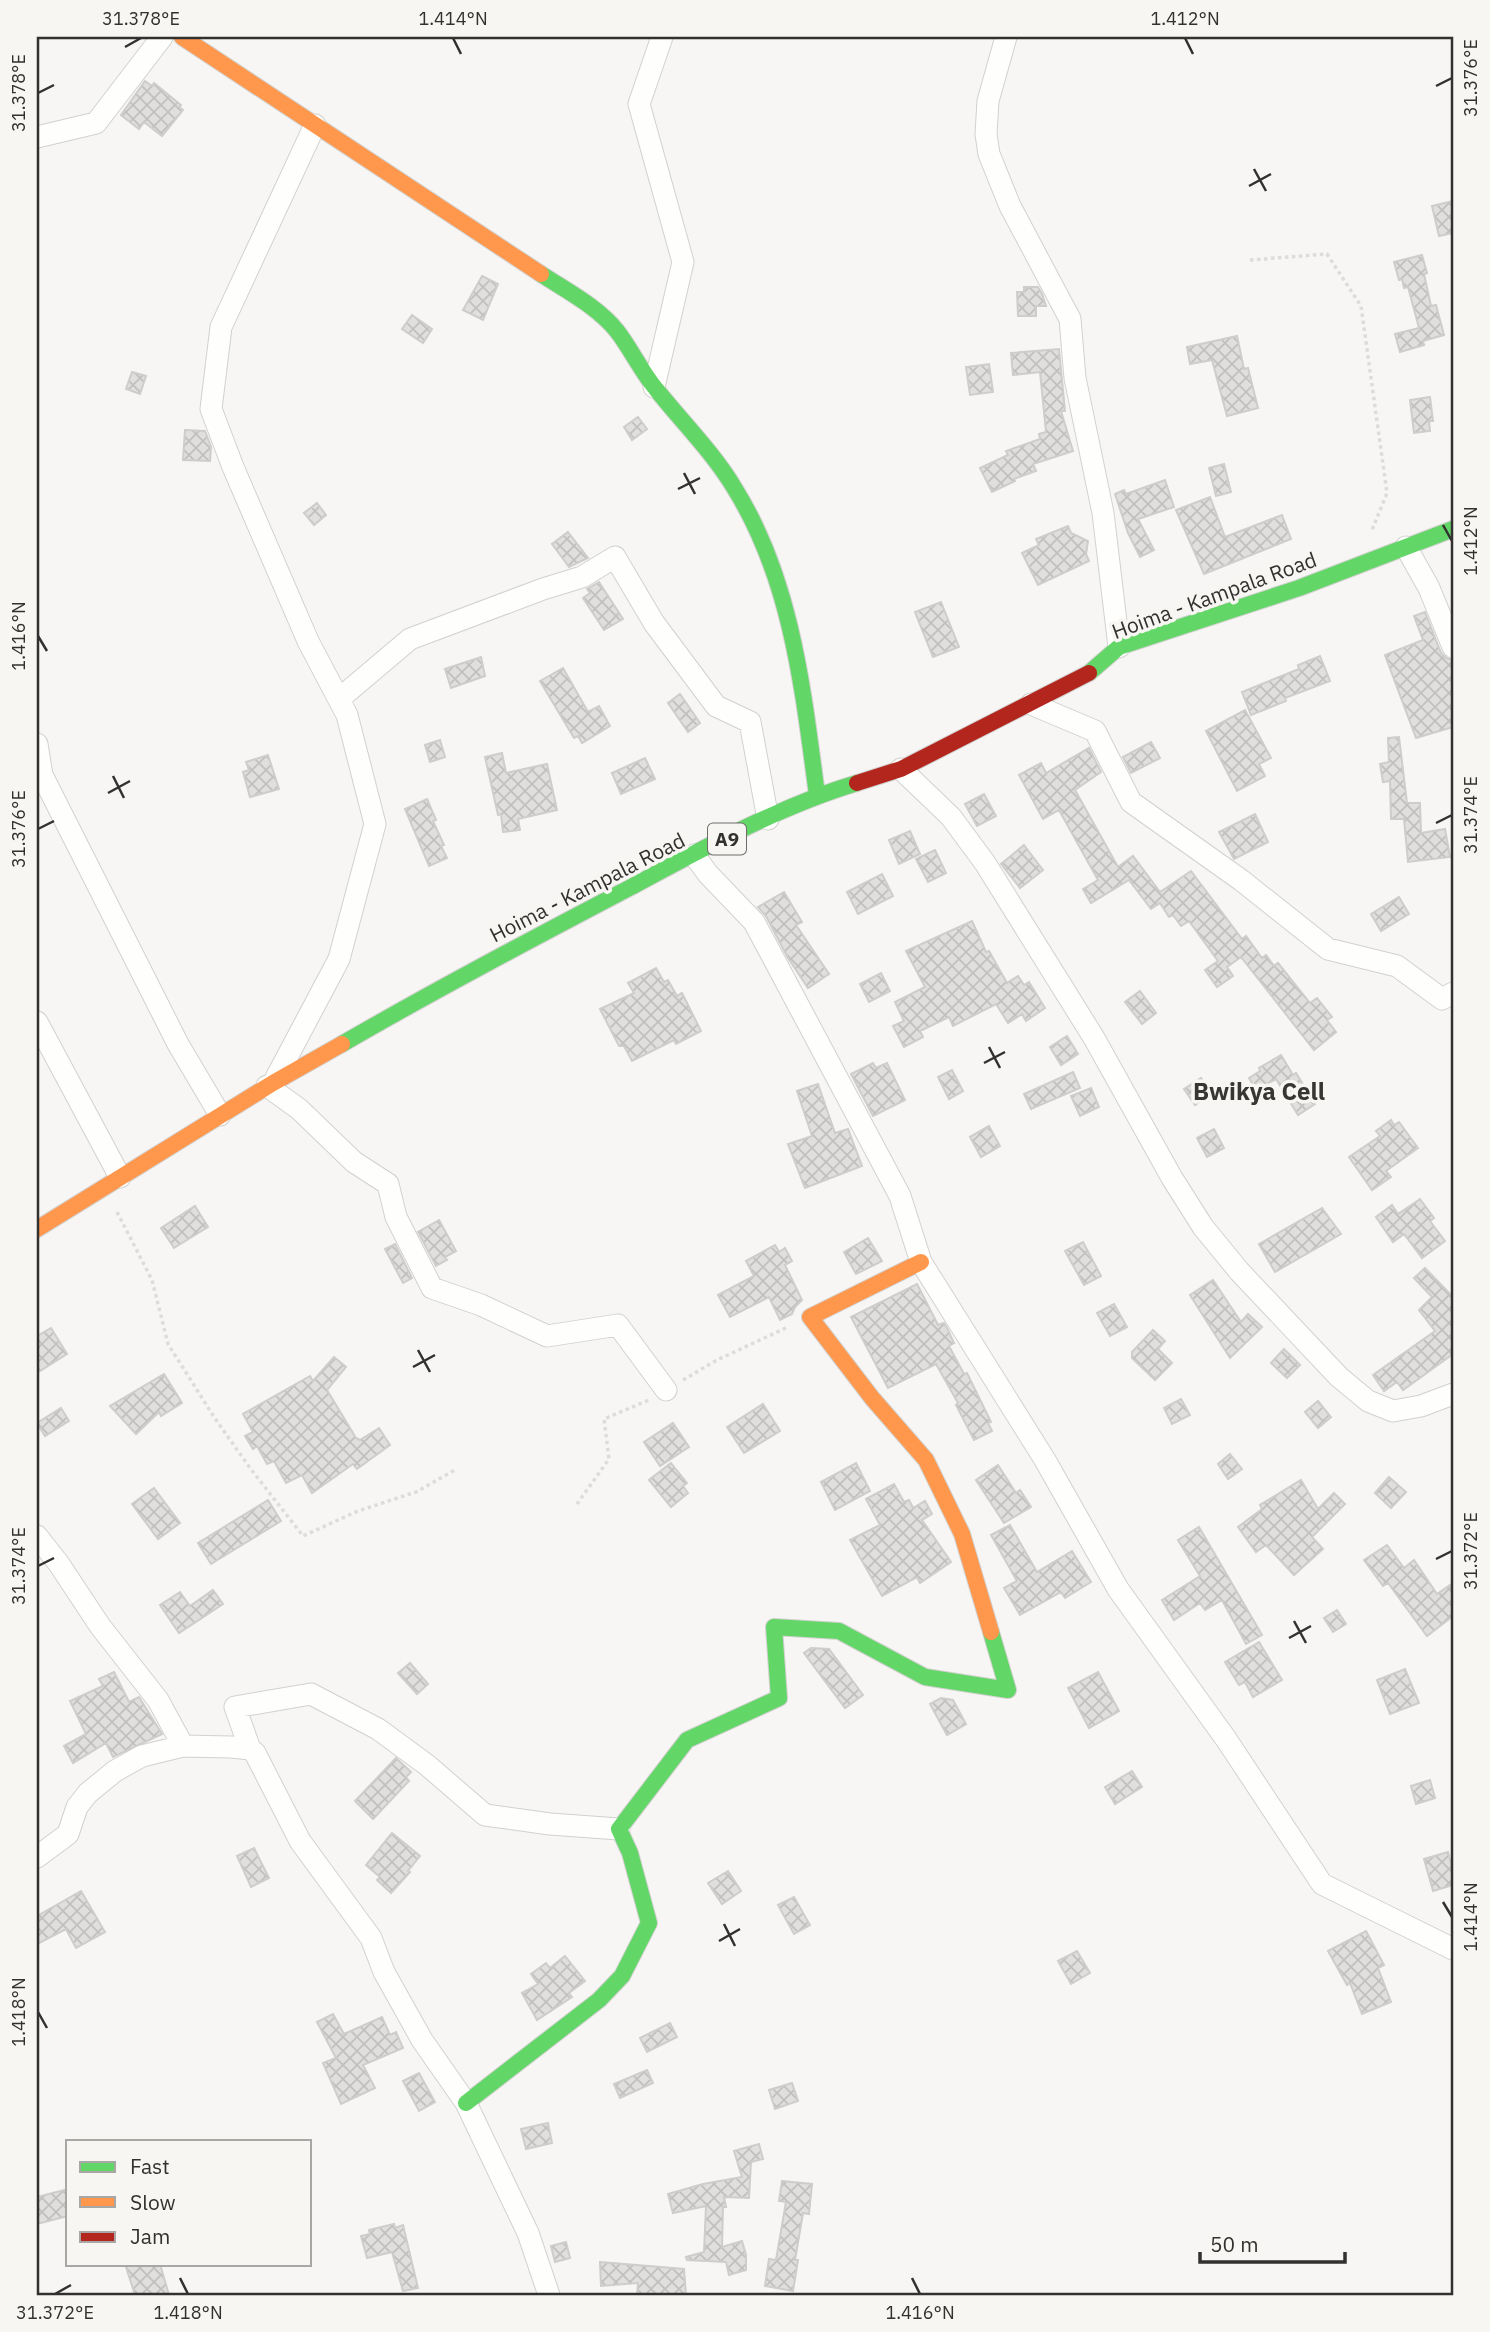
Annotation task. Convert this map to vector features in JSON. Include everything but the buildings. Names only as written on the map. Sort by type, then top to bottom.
[{"type":"street","points":[[37,137],[96,123],[162,37]]},
{"type":"street","points":[[182,37],[584,302],[616,330],[654,387],[718,463],[737,491],[759,536],[786,606],[803,688],[817,795]]},
{"type":"street","points":[[654,387],[682,262],[639,104],[662,37]]},
{"type":"street","points":[[1006,37],[988,101],[986,134],[989,155],[1010,206],[1070,319],[1074,378],[1102,513],[1119,647]]},
{"type":"street","points":[[315,125],[220,327],[211,409],[308,641],[347,715],[376,824],[339,959],[270,1084],[354,1162],[388,1184],[396,1217],[432,1288],[481,1305],[547,1336],[618,1325],[666,1390]]},
{"type":"street","name":"Hoima - Kampala Road","points":[[37,1229],[270,1084],[452,981],[768,819],[817,795],[901,769],[1087,676],[1119,647],[1299,587],[1453,529]]},
{"type":"street","points":[[1406,547],[1429,588],[1453,647]]},
{"type":"street","points":[[339,699],[410,639],[543,589],[582,578],[615,557],[654,623],[716,706],[750,722],[768,819]]},
{"type":"street","points":[[1031,704],[1095,731],[1131,802],[1241,880],[1328,949],[1397,966],[1442,999],[1453,992]]},
{"type":"street","points":[[37,744],[42,775],[178,1044],[220,1115]]},
{"type":"street","points":[[901,769],[951,817],[985,863],[1094,1038],[1172,1178],[1203,1227],[1239,1271],[1339,1377],[1368,1401],[1393,1411],[1421,1406],[1453,1394]]},
{"type":"street","points":[[694,856],[754,922],[900,1196],[921,1262],[1045,1460],[1130,1607],[1226,1739],[1322,1884],[1453,1949]]},
{"type":"street","points":[[37,1022],[120,1177]]},
{"type":"street","points":[[619,1829],[687,1740],[779,1698],[774,1627],[839,1631],[925,1677],[1008,1690],[962,1534],[926,1460],[872,1398],[810,1317],[921,1262]]},
{"type":"street","points":[[37,1536],[100,1626],[158,1700],[183,1746]]},
{"type":"street","points":[[550,2295],[528,2232],[466,2103],[422,2040],[384,1972],[371,1938],[300,1841],[260,1759],[250,1749],[235,1707],[310,1694],[378,1729],[485,1815],[550,1824],[619,1829]]},
{"type":"street","points":[[37,1857],[68,1834],[77,1807],[88,1793],[114,1771],[142,1756],[183,1746],[231,1746],[250,1749]]},
{"type":"street","points":[[466,2103],[598,2000],[622,1976],[649,1923],[630,1853],[619,1829]]},
{"type":"path","points":[[1250,260],[1326,254],[1361,306],[1387,493],[1374,528],[1363,537]]},
{"type":"path","points":[[105,1213],[117,1212],[152,1280],[168,1344],[242,1458],[303,1536],[358,1511],[416,1492],[455,1470]]},
{"type":"traffic: fast","points":[[541,274],[591,307],[617,331],[651,382],[726,475],[754,524],[770,561],[792,637],[817,795]]},
{"type":"traffic: fast","points":[[1089,673],[1119,647],[1299,588],[1453,529]]},
{"type":"traffic: fast","points":[[342,1044],[713,843],[770,816],[857,783]]},
{"type":"traffic: fast","points":[[466,2103],[599,2000],[622,1976],[649,1923],[630,1853],[619,1829],[687,1740],[779,1698],[774,1627],[839,1631],[925,1677],[1008,1690],[991,1632]]},
{"type":"traffic: slow","points":[[182,37],[541,274]]},
{"type":"traffic: slow","points":[[37,1229],[273,1083],[342,1044]]},
{"type":"traffic: slow","points":[[921,1262],[810,1317],[872,1398],[926,1460],[962,1534],[991,1632]]},
{"type":"traffic: jam","points":[[857,783],[901,769],[1089,673]]},
{"type":"district","name":"Bwikya Cell","points":[[1259,1091]]}]
